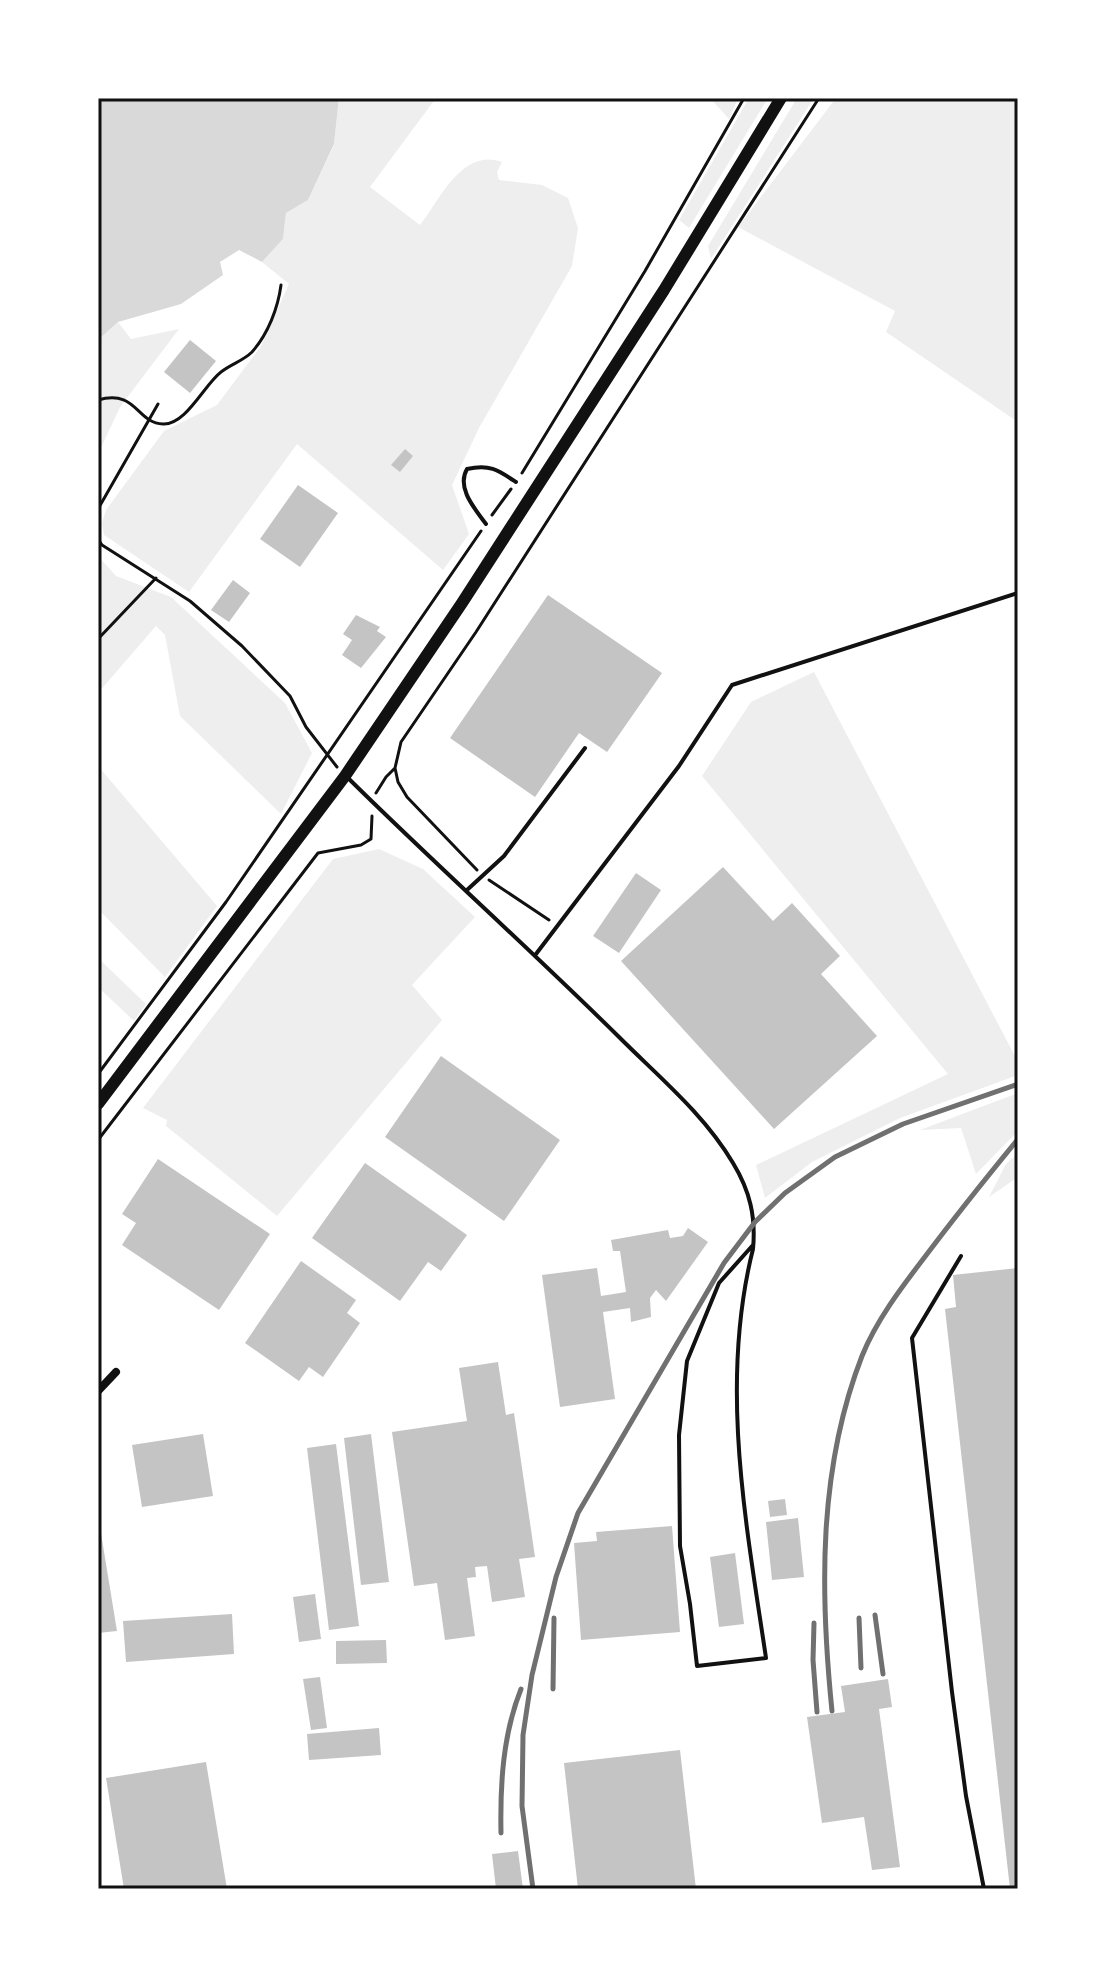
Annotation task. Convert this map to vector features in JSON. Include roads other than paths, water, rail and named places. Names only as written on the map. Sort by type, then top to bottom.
[{"type":"main road","points":[[98,1104],[345,776],[462,603],[639,330],[781,98]]},
{"type":"street","points":[[98,1391],[116,1372]]},
{"type":"lane","points":[[486,524],[464,487],[463,476],[467,469],[483,466],[499,471],[516,482]]},
{"type":"lane","points":[[536,955],[679,766],[732,685],[1018,593]]},
{"type":"lane","points":[[467,890],[504,856],[585,748]]},
{"type":"lane","points":[[345,776],[536,955],[708,1126],[747,1190],[755,1222],[753,1245],[742,1292],[736,1360],[737,1427],[766,1658],[697,1666],[680,1546],[679,1435],[687,1361],[719,1283],[753,1245]]},
{"type":"lane","points":[[961,1256],[912,1338],[952,1692],[966,1796],[984,1889]]},
{"type":"railway","points":[[533,1889],[522,1806],[523,1735],[532,1675],[556,1577],[578,1513],[724,1263],[755,1222],[785,1193],[835,1157],[903,1124],[1018,1084]]},
{"type":"railway","points":[[832,1711],[825,1621],[826,1531],[837,1442],[848,1399],[862,1356],[890,1305],[1018,1139]]},
{"type":"railway","points":[[875,1615],[883,1674]]},
{"type":"railway","points":[[553,1689],[554,1618]]},
{"type":"railway","points":[[859,1618],[861,1668]]},
{"type":"railway","points":[[814,1623],[817,1712]]},
{"type":"railway","points":[[501,1833],[504,1760],[510,1724],[521,1689]]}]
